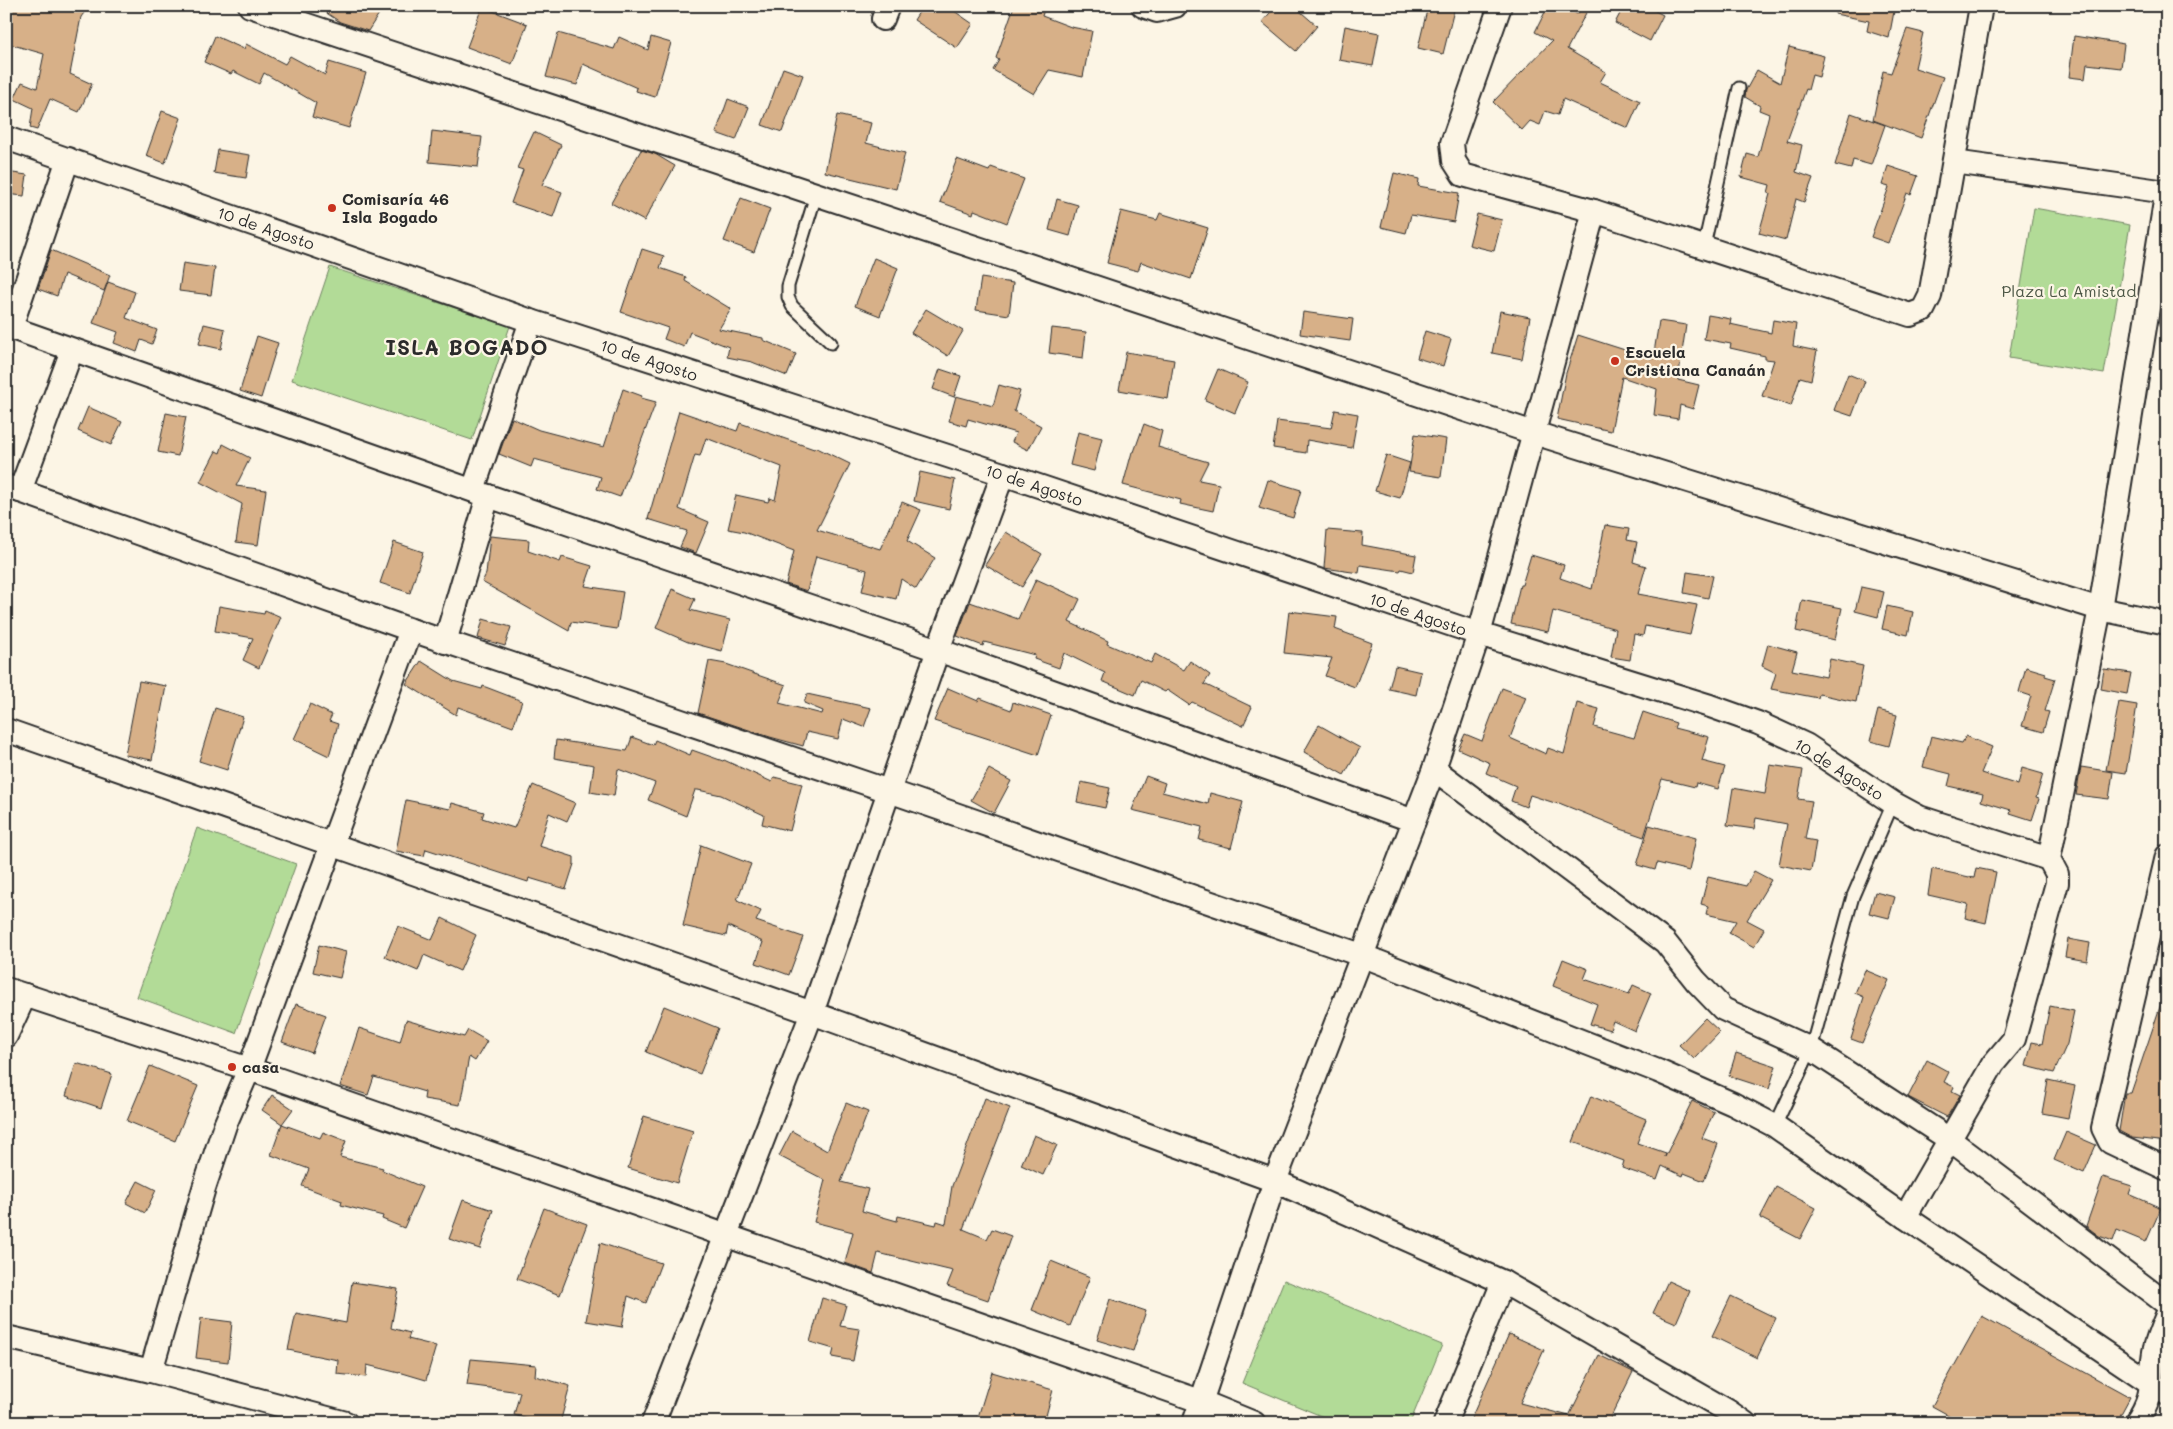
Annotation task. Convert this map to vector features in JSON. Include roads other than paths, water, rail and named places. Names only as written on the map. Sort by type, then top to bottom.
[{"type":"street","points":[[250,6],[282,12],[816,195],[1534,433],[2100,609],[2167,623]]},
{"type":"street","points":[[1143,6],[1157,11],[1175,6]]},
{"type":"street","points":[[1500,6],[1452,143],[1454,161],[1463,175],[1594,211],[1910,316],[1923,310],[1930,296],[1981,6]]},
{"type":"street","name":"10 de Agosto","points":[[6,138],[531,321],[1002,474],[1479,634],[1710,706],[1758,723],[1806,746],[1893,803],[1919,817],[2048,859]]},
{"type":"street","points":[[68,159],[9,326],[72,350],[480,493],[938,650],[1414,821]]},
{"type":"street","points":[[1905,1216],[1993,1064],[2014,1039],[2058,883],[2057,874],[2048,859],[2100,609],[2167,191],[1954,162]]},
{"type":"street","points":[[1194,1423],[1275,1181],[1434,769],[1479,634],[1594,211]]},
{"type":"street","points":[[445,642],[480,493],[531,321]]},
{"type":"street","points":[[72,350],[13,489],[445,642],[890,791],[1361,956],[1658,1071],[1733,1104],[1776,1126],[2160,1389]]},
{"type":"street","points":[[652,1423],[812,1013],[938,650],[1002,474]]},
{"type":"street","points":[[151,1371],[204,1188],[225,1125],[249,1069],[411,630]]},
{"type":"street","points":[[6,730],[812,1013],[1275,1181],[1504,1282],[1732,1419]]},
{"type":"street","points":[[1434,769],[1665,942],[1696,981],[1723,1009],[1811,1049],[1949,1139],[2167,1304]]},
{"type":"street","points":[[2167,856],[2103,1128],[2110,1142],[2167,1169]]},
{"type":"street","points":[[6,1036],[16,992],[249,1069],[726,1234],[1200,1401],[1254,1423]]},
{"type":"street","points":[[1446,1423],[1504,1282]]},
{"type":"street","points":[[2136,1423],[2160,1389],[2154,1353],[2167,1315]]},
{"type":"street","points":[[6,1337],[151,1371],[346,1423]]},
{"type":"lane","points":[[1704,246],[1739,88]]},
{"type":"lane","points":[[816,195],[788,286],[788,297],[792,306],[831,343]]},
{"type":"lane","points":[[1776,1126],[1811,1049],[1853,896],[1893,803]]},
{"type":"place","name":"Comisaría 46 Isla Bogado","points":[[332,208]]},
{"type":"place","name":"Escuela Cristiana Canaán","points":[[1615,361]]},
{"type":"place","name":"casa","points":[[232,1067]]},
{"type":"district","name":"ISLA BOGADO","points":[[467,348]]},
{"type":"park label","name":"Plaza La Amistad","points":[[2069,291]]}]
